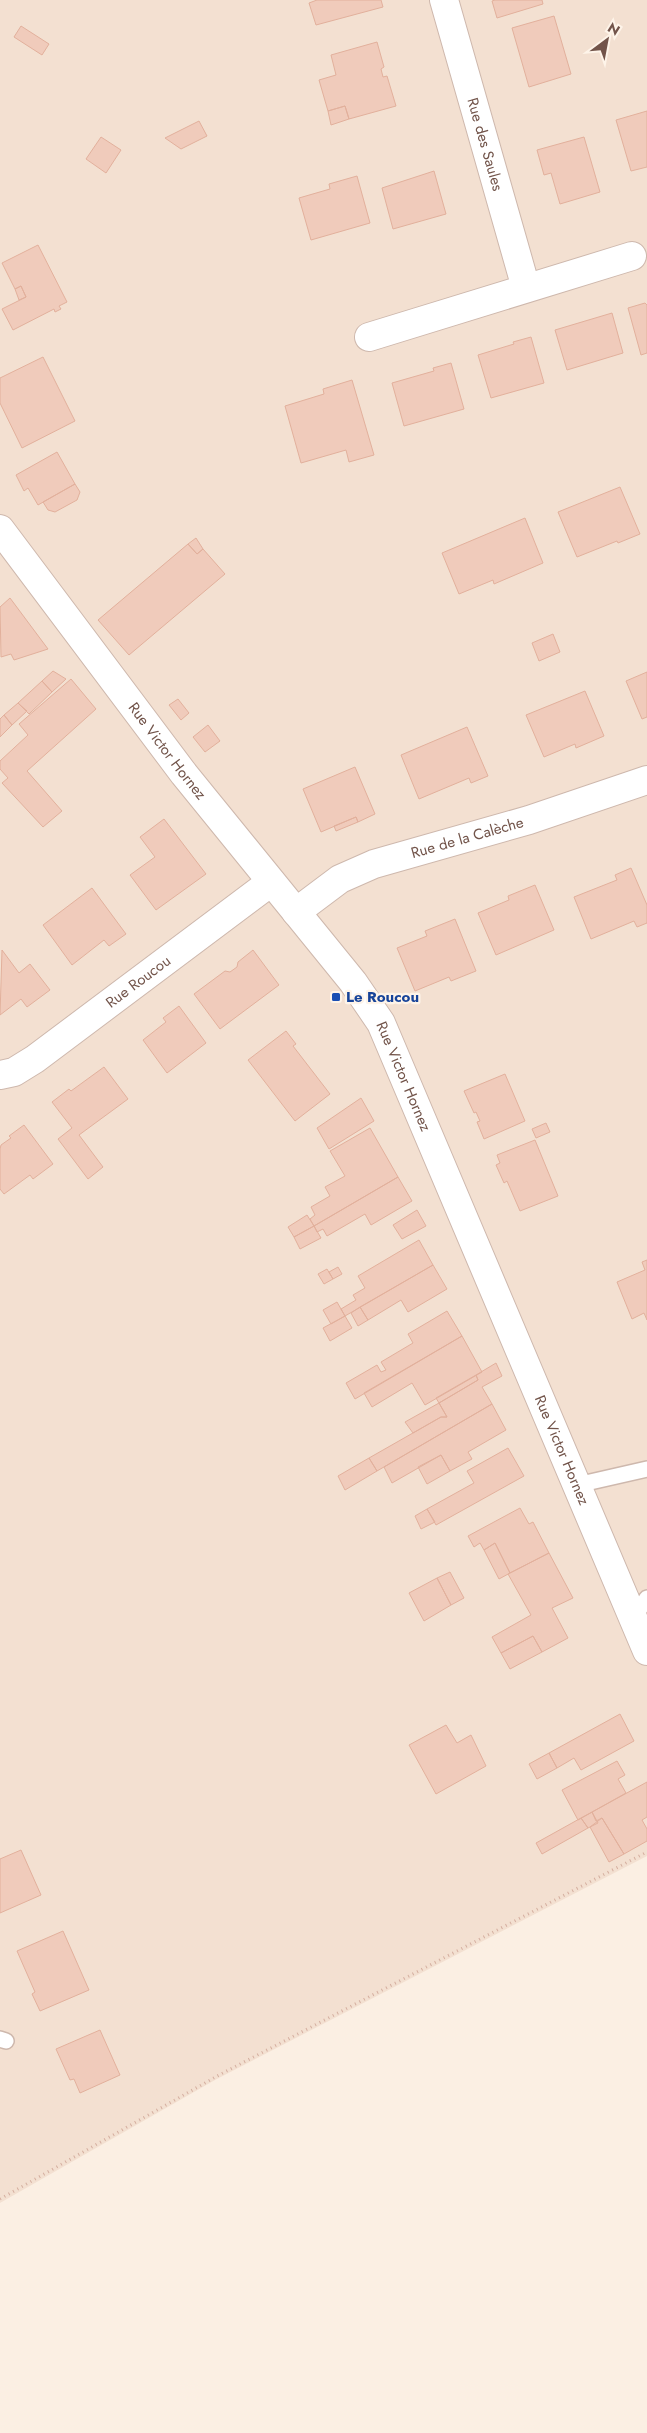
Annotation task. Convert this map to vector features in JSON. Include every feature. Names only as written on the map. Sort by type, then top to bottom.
[{"type":"street","name":"Rue des Saules","points":[[444,0],[526,288]]},
{"type":"street","points":[[369,337],[632,256]]},
{"type":"street","name":"Rue Victor Hornez","points":[[0,529],[169,754],[362,994],[389,1038],[577,1485],[640,1608],[647,1651]]},
{"type":"street","name":"Rue de la Calèche","points":[[296,912],[340,879],[374,864],[504,827],[647,780]]},
{"type":"street","name":"Rue Roucou","points":[[0,1075],[14,1072],[35,1059],[271,882]]},
{"type":"lane","points":[[577,1485],[647,1469]]},
{"type":"path","points":[[0,2199],[219,2075],[647,1852]]},
{"type":"shaded area","points":[[0,0],[647,0],[647,1856],[215,2080],[0,2203]]},
{"type":"building","points":[[317,0],[381,0],[383,7],[316,25],[309,3]]},
{"type":"building","points":[[542,0],[543,4],[497,18],[492,1]]},
{"type":"building","points":[[554,16],[571,74],[529,87],[512,28]]},
{"type":"building","points":[[21,26],[49,44],[42,55],[14,37]]},
{"type":"building","points":[[377,42],[384,67],[381,69],[383,77],[387,76],[396,106],[349,119],[345,106],[328,111],[319,80],[336,75],[331,55]]},
{"type":"building","points":[[345,106],[349,119],[331,125],[328,111]]},
{"type":"building","points":[[647,111],[647,167],[631,171],[616,120]]},
{"type":"building","points":[[199,121],[207,136],[181,149],[165,138]]},
{"type":"building","points":[[101,137],[121,150],[106,173],[86,159]]},
{"type":"building","points":[[584,137],[600,192],[560,204],[551,173],[544,175],[537,150]]},
{"type":"building","points":[[434,171],[446,214],[393,229],[382,188]]},
{"type":"building","points":[[357,176],[370,223],[311,240],[299,198],[330,189],[329,184]]},
{"type":"building","points":[[38,245],[67,302],[59,306],[61,309],[55,312],[54,309],[13,330],[2,309],[26,297],[21,286],[15,289],[2,263]]},
{"type":"building","points":[[21,286],[26,297],[19,300],[15,289]]},
{"type":"building","points":[[645,303],[647,305],[647,353],[641,355],[628,308]]},
{"type":"building","points":[[612,313],[623,353],[567,370],[555,330]]},
{"type":"building","points":[[531,337],[544,383],[491,398],[478,355]]},
{"type":"building","points":[[43,357],[75,421],[22,448],[0,403],[0,378]]},
{"type":"building","points":[[451,363],[464,409],[404,426],[392,383],[434,371],[433,368]]},
{"type":"building","points":[[352,380],[374,455],[349,462],[346,450],[301,463],[285,406],[324,394],[323,389]]},
{"type":"building","points":[[57,452],[75,484],[38,505],[28,488],[24,491],[16,475]]},
{"type":"building","points":[[75,484],[80,492],[77,500],[55,512],[48,510],[43,502]]},
{"type":"building","points":[[620,487],[640,534],[577,557],[558,512]]},
{"type":"building","points":[[525,518],[543,563],[494,584],[493,580],[459,594],[442,553]]},
{"type":"building","points":[[196,538],[203,549],[197,554],[188,544]]},
{"type":"building","points":[[188,544],[197,554],[203,549],[225,574],[129,655],[98,620]]},
{"type":"building","points":[[10,598],[48,649],[14,660],[11,654],[1,657],[0,607]]},
{"type":"building","points":[[553,634],[560,652],[539,661],[532,643]]},
{"type":"building","points":[[53,671],[66,679],[52,692],[42,681]]},
{"type":"building","points":[[647,672],[647,717],[642,719],[626,681]]},
{"type":"building","points":[[71,679],[96,709],[27,771],[62,811],[43,827],[2,783],[8,778],[0,769],[0,761],[28,735],[19,724]]},
{"type":"building","points":[[42,681],[52,692],[29,714],[18,703]]},
{"type":"building","points":[[585,691],[604,736],[576,748],[575,744],[544,757],[526,715]]},
{"type":"building","points":[[178,699],[189,713],[181,720],[169,705]]},
{"type":"building","points":[[18,703],[27,711],[12,725],[4,715]]},
{"type":"building","points":[[4,715],[12,725],[0,737],[0,719]]},
{"type":"building","points":[[208,725],[220,741],[205,752],[193,737]]},
{"type":"building","points":[[467,727],[488,776],[471,783],[469,778],[419,799],[401,755]]},
{"type":"building","points":[[355,767],[375,814],[358,822],[356,817],[321,832],[303,789]]},
{"type":"building","points":[[356,817],[358,822],[336,831],[334,826]]},
{"type":"building","points":[[164,819],[206,874],[156,910],[130,875],[155,857],[140,837]]},
{"type":"building","points":[[631,868],[647,905],[647,923],[637,927],[634,921],[591,939],[574,897],[617,880],[615,875]]},
{"type":"building","points":[[535,885],[554,930],[496,955],[478,913],[509,900],[508,896]]},
{"type":"building","points":[[92,888],[126,934],[109,946],[104,940],[72,965],[43,925]]},
{"type":"building","points":[[455,919],[476,971],[451,981],[449,977],[415,991],[397,948],[427,936],[425,931]]},
{"type":"building","points":[[2,950],[19,973],[30,964],[50,990],[27,1007],[21,999],[0,1015]]},
{"type":"building","points":[[253,950],[279,985],[220,1029],[194,994],[225,971],[230,972],[237,967],[238,962]]},
{"type":"building","points":[[179,1006],[206,1043],[167,1073],[143,1040],[166,1022],[163,1018]]},
{"type":"building","points":[[286,1031],[296,1044],[293,1046],[330,1094],[295,1121],[248,1060]]},
{"type":"building","points":[[104,1067],[128,1099],[79,1135],[103,1167],[88,1179],[58,1139],[72,1128],[52,1102]]},
{"type":"building","points":[[505,1074],[525,1121],[484,1139],[477,1122],[480,1121],[476,1112],[474,1113],[464,1091]]},
{"type":"building","points":[[361,1098],[374,1121],[329,1149],[317,1128]]},
{"type":"building","points":[[546,1123],[550,1132],[536,1138],[532,1129]]},
{"type":"building","points":[[24,1125],[53,1164],[33,1179],[30,1175],[4,1194],[0,1189],[1,1145],[11,1138],[9,1136]]},
{"type":"building","points":[[370,1128],[398,1177],[314,1226],[310,1219],[315,1215],[311,1207],[330,1196],[325,1187],[345,1176],[330,1151]]},
{"type":"building","points":[[535,1140],[558,1196],[520,1211],[507,1181],[504,1183],[496,1165],[500,1163],[497,1155]]},
{"type":"building","points":[[398,1177],[412,1201],[371,1225],[365,1214],[327,1236],[323,1229],[317,1232],[314,1226]]},
{"type":"building","points":[[417,1210],[426,1226],[402,1239],[393,1225]]},
{"type":"building","points":[[307,1215],[314,1226],[294,1237],[288,1227]]},
{"type":"building","points":[[314,1226],[321,1238],[300,1249],[294,1237]]},
{"type":"building","points":[[419,1240],[433,1265],[345,1316],[341,1309],[356,1300],[353,1295],[365,1288],[358,1276]]},
{"type":"building","points":[[647,1260],[647,1320],[644,1313],[632,1319],[617,1282],[645,1270],[642,1262]]},
{"type":"building","points":[[433,1265],[447,1289],[408,1312],[401,1300],[368,1320],[360,1307]]},
{"type":"building","points":[[338,1267],[342,1274],[333,1279],[329,1272]]},
{"type":"building","points":[[327,1269],[333,1279],[324,1284],[318,1274]]},
{"type":"building","points":[[337,1302],[345,1316],[331,1324],[323,1310]]},
{"type":"building","points":[[360,1307],[368,1320],[358,1326],[351,1313]]},
{"type":"building","points":[[447,1311],[462,1336],[355,1399],[346,1383],[377,1365],[381,1372],[386,1370],[381,1362],[413,1343],[408,1334]]},
{"type":"building","points":[[345,1316],[352,1328],[330,1341],[323,1328]]},
{"type":"building","points":[[462,1336],[482,1372],[425,1405],[412,1383],[372,1407],[364,1393]]},
{"type":"building","points":[[496,1363],[502,1376],[482,1387],[492,1404],[377,1471],[369,1458],[441,1417],[447,1417],[439,1403],[478,1380],[476,1375]]},
{"type":"building","points":[[476,1375],[478,1380],[439,1403],[436,1398]]},
{"type":"building","points":[[439,1403],[447,1417],[441,1417],[413,1433],[405,1422]]},
{"type":"building","points":[[492,1404],[506,1430],[468,1452],[472,1459],[450,1471],[441,1455],[392,1483],[384,1467]]},
{"type":"building","points":[[508,1448],[524,1476],[436,1525],[427,1509],[474,1483],[467,1471]]},
{"type":"building","points":[[441,1455],[450,1471],[427,1484],[418,1467]]},
{"type":"building","points":[[369,1458],[377,1471],[345,1490],[338,1476]]},
{"type":"building","points":[[520,1508],[529,1524],[533,1522],[549,1553],[510,1573],[495,1543],[484,1550],[480,1543],[474,1547],[468,1536]]},
{"type":"building","points":[[427,1509],[435,1522],[421,1529],[415,1516]]},
{"type":"building","points":[[495,1543],[510,1573],[499,1579],[484,1550]]},
{"type":"building","points":[[549,1553],[573,1598],[552,1608],[568,1638],[542,1652],[533,1636],[501,1653],[492,1637],[531,1615],[508,1574]]},
{"type":"building","points":[[450,1572],[464,1598],[451,1605],[437,1578]]},
{"type":"building","points":[[437,1578],[451,1605],[424,1621],[409,1593]]},
{"type":"building","points":[[533,1636],[542,1652],[510,1669],[501,1653]]},
{"type":"building","points":[[620,1714],[634,1741],[581,1770],[574,1758],[557,1768],[549,1753]]},
{"type":"building","points":[[446,1725],[457,1743],[471,1735],[486,1766],[436,1794],[409,1745]]},
{"type":"building","points":[[549,1753],[557,1768],[537,1779],[529,1764]]},
{"type":"building","points":[[617,1761],[625,1775],[618,1779],[626,1793],[578,1820],[562,1790]]},
{"type":"building","points":[[647,1782],[647,1817],[642,1820],[647,1829],[647,1841],[624,1854],[602,1818],[596,1821],[592,1812]]},
{"type":"building","points":[[592,1812],[598,1823],[588,1828],[581,1818]]},
{"type":"building","points":[[581,1818],[588,1828],[542,1854],[536,1843]]},
{"type":"building","points":[[602,1818],[624,1854],[609,1862],[590,1827]]},
{"type":"building","points":[[21,1850],[41,1895],[0,1913],[0,1859]]},
{"type":"building","points":[[63,1931],[89,1990],[40,2011],[32,1994],[35,1992],[17,1951]]},
{"type":"building","points":[[100,2030],[120,2075],[80,2093],[74,2079],[70,2080],[56,2049]]},
{"type":"place","name":"Le Roucou","points":[[336,997]]}]
